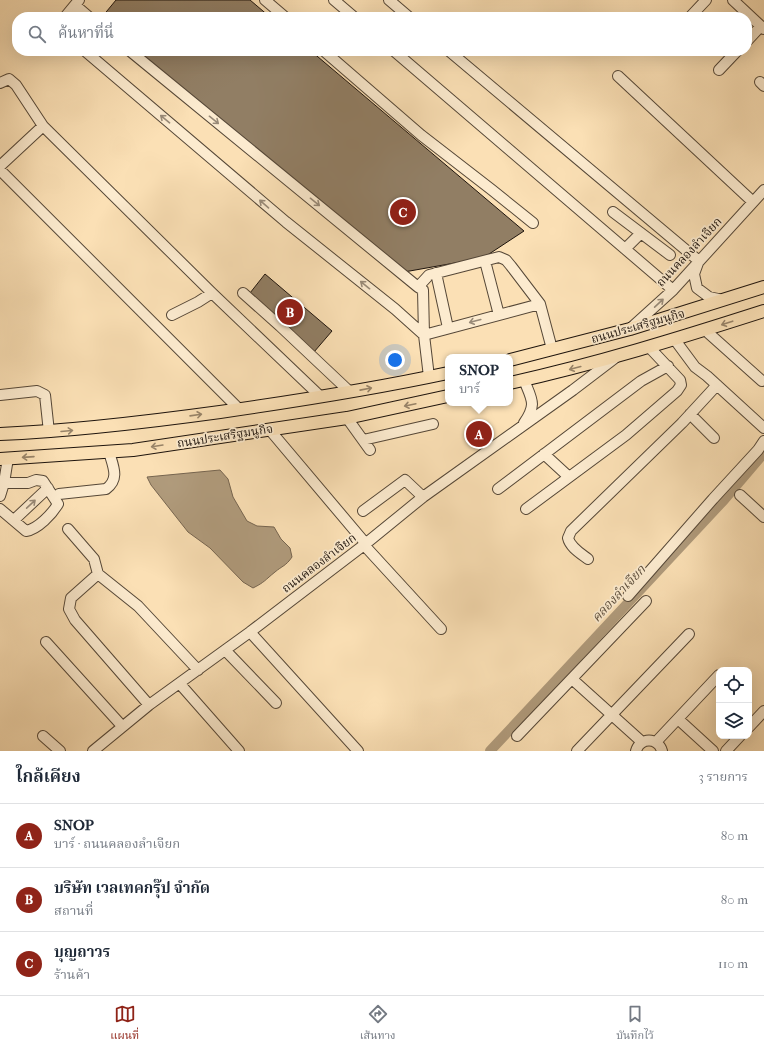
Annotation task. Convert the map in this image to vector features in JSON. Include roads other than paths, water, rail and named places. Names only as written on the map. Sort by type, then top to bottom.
[{"type":"main road","name":"ถนนประเสริฐมนูกิจ","points":[[513,359],[630,329],[764,287]]},
{"type":"main road","name":"ถนนประเสริฐมนูกิจ","points":[[513,382],[617,357],[764,311]]},
{"type":"main road","name":"ถนนประเสริฐมนูกิจ","points":[[0,434],[49,432],[131,424],[322,397],[445,374]]},
{"type":"main road","name":"ถนนประเสริฐมนูกิจ","points":[[4,459],[133,450],[347,418],[445,397]]},
{"type":"street","points":[[265,0],[279,12]]},
{"type":"street","points":[[334,0],[348,12]]},
{"type":"street","points":[[389,0],[403,12]]},
{"type":"street","points":[[695,12],[706,0]]},
{"type":"street","points":[[733,0],[746,12]]},
{"type":"street","points":[[69,12],[77,3],[85,12]]},
{"type":"street","points":[[752,17],[763,27],[752,37]]},
{"type":"street","points":[[91,56],[286,222],[395,309],[424,335]]},
{"type":"street","points":[[136,56],[423,290],[424,335],[429,377]]},
{"type":"street","points":[[330,56],[421,135],[533,223]]},
{"type":"street","points":[[400,56],[673,290]]},
{"type":"street","points":[[455,56],[699,261],[694,274],[697,288],[709,297],[723,300]]},
{"type":"street","points":[[719,70],[732,56]]},
{"type":"street","points":[[618,76],[753,202]]},
{"type":"street","points":[[0,84],[9,80],[16,85],[43,126],[212,293],[322,397]]},
{"type":"street","points":[[0,166],[43,126]]},
{"type":"street","points":[[0,170],[239,409]]},
{"type":"street","name":"ถนนคลองลำเจียก","points":[[630,329],[673,290],[764,190]]},
{"type":"street","points":[[613,212],[670,255]]},
{"type":"street","points":[[625,249],[640,233]]},
{"type":"street","points":[[418,287],[429,275],[499,257],[506,260],[540,304],[552,350]]},
{"type":"street","points":[[485,261],[499,315]]},
{"type":"street","points":[[436,274],[448,328]]},
{"type":"street","points":[[172,315],[212,293]]},
{"type":"street","points":[[243,293],[350,392]]},
{"type":"street","points":[[424,335],[540,304]]},
{"type":"street","points":[[705,330],[762,381]]},
{"type":"street","points":[[675,340],[695,367],[764,428]]},
{"type":"street","points":[[526,509],[626,435],[674,395],[681,385],[680,380],[649,347]]},
{"type":"street","points":[[520,428],[617,357]]},
{"type":"street","points":[[498,488],[641,381],[668,366]]},
{"type":"street","name":"ถนนคลองลำเจียก","points":[[93,751],[149,705],[180,684],[365,545],[423,497],[520,428],[530,413],[533,402],[524,380]]},
{"type":"street","points":[[588,559],[572,547],[568,542],[571,531],[690,414],[717,385]]},
{"type":"street","points":[[0,395],[38,391],[42,393],[45,396],[49,432]]},
{"type":"street","points":[[690,414],[714,438]]},
{"type":"street","points":[[347,418],[370,450]]},
{"type":"street","points":[[363,440],[433,424]]},
{"type":"street","points":[[269,429],[365,545],[441,629]]},
{"type":"street","points":[[628,596],[758,450],[764,441]]},
{"type":"street","points":[[59,494],[106,489],[112,484],[115,476],[109,452]]},
{"type":"street","points":[[544,454],[569,477]]},
{"type":"street","points":[[0,496],[4,483],[4,459]]},
{"type":"street","points":[[0,509],[26,531],[31,530],[42,521],[58,504],[43,481],[36,480],[28,483],[4,483]]},
{"type":"street","points":[[363,511],[405,480],[423,497]]},
{"type":"street","points":[[14,520],[48,488]]},
{"type":"street","points":[[740,495],[764,517]]},
{"type":"street","points":[[68,529],[94,559],[98,574],[138,606],[198,670]]},
{"type":"street","points":[[98,574],[71,598],[69,609],[75,620],[149,705]]},
{"type":"street","points":[[517,736],[646,601]]},
{"type":"street","points":[[250,632],[358,751]]},
{"type":"street","points":[[577,751],[689,634]]},
{"type":"street","points":[[46,642],[122,726]]},
{"type":"street","points":[[225,650],[276,703]]},
{"type":"street","points":[[572,679],[611,716],[639,747],[649,740],[659,747],[678,719],[716,678]]},
{"type":"street","points":[[180,684],[239,751]]},
{"type":"street","points":[[752,723],[764,710]]},
{"type":"street","points":[[678,719],[713,751]]},
{"type":"street","points":[[43,736],[60,751]]},
{"type":"street","points":[[726,751],[737,739]]},
{"type":"waterway","name":"คลองลำเจียก","points":[[490,751],[724,500],[764,453]]},
{"type":"place","name":"บุญถาวร","points":[[403,212]]},
{"type":"place","name":"บริษัท เวลเทคกรุ๊ป จำกัด","points":[[290,312]]},
{"type":"place","name":"SNOP","points":[[479,434]]}]
